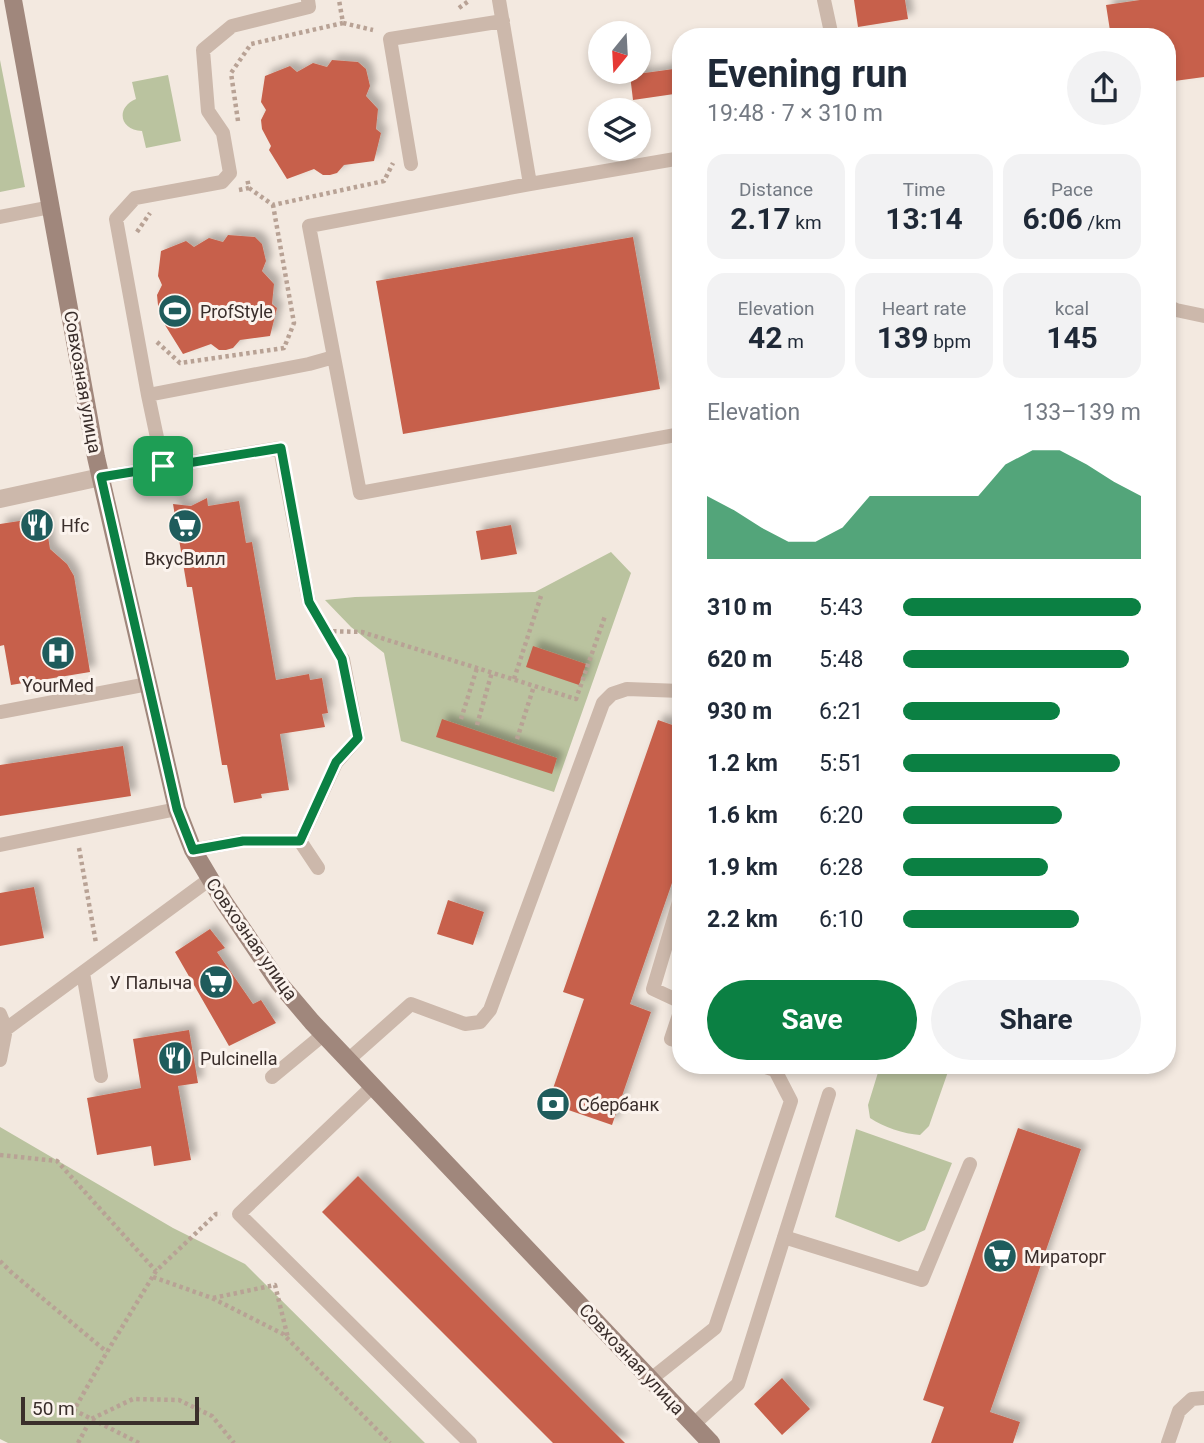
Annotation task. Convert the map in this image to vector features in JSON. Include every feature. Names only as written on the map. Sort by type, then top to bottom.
[{"type":"street","name":"Совхозная улица","points":[[13,0],[101,477],[177,809],[193,850],[279,983],[348,1060],[711,1443]]},
{"type":"street","points":[[0,499],[101,477]]},
{"type":"lane","points":[[163,466],[116,219],[135,198],[222,182],[230,173],[223,133],[208,111],[203,50],[232,26],[309,7],[308,0]]},
{"type":"lane","points":[[499,0],[530,184]]},
{"type":"lane","points":[[824,0],[830,28]]},
{"type":"lane","points":[[411,164],[390,39],[503,21]]},
{"type":"lane","points":[[672,160],[309,226],[359,493],[672,436]]},
{"type":"lane","points":[[0,217],[51,207]]},
{"type":"lane","points":[[1176,310],[1204,316]]},
{"type":"lane","points":[[148,396],[334,357]]},
{"type":"lane","points":[[101,477],[281,448],[309,602]]},
{"type":"lane","points":[[300,841],[336,762],[358,738],[342,659]]},
{"type":"lane","points":[[0,712],[148,684]]},
{"type":"lane","points":[[348,1060],[411,1004],[465,1024],[480,1022],[490,1010],[603,703],[612,694],[626,689],[672,691]]},
{"type":"lane","points":[[0,845],[177,809]]},
{"type":"lane","points":[[193,850],[243,841],[300,841]]},
{"type":"lane","points":[[300,841],[318,869]]},
{"type":"lane","points":[[6,1030],[210,879]]},
{"type":"lane","points":[[672,925],[653,989],[672,998]]},
{"type":"lane","points":[[83,972],[100,1076]]},
{"type":"lane","points":[[0,1014],[6,1030],[0,1060]]},
{"type":"lane","points":[[272,1077],[324,1034]]},
{"type":"lane","points":[[651,1379],[715,1328],[791,1101],[777,1074]]},
{"type":"lane","points":[[373,1086],[239,1214],[470,1443]]},
{"type":"lane","points":[[694,1424],[738,1384],[829,1094]]},
{"type":"lane","points":[[784,1237],[922,1280],[970,1164]]},
{"type":"lane","points":[[1168,1443],[1179,1411],[1192,1399],[1204,1398]]},
{"type":"path","points":[[339,0],[344,23]]},
{"type":"path","points":[[456,11],[470,0]]},
{"type":"path","points":[[239,124],[231,73],[251,44],[344,23],[373,30],[381,22]]},
{"type":"path","points":[[273,205],[384,181],[393,164],[391,150]]},
{"type":"path","points":[[154,329],[157,342],[180,363],[284,348],[294,323],[273,205],[249,188],[247,175]]},
{"type":"path","points":[[236,191],[249,188]]},
{"type":"path","points":[[133,237],[150,213],[162,209]]},
{"type":"path","points":[[514,679],[541,596]]},
{"type":"path","points":[[309,602],[342,659]]},
{"type":"path","points":[[326,631],[362,632],[576,699],[605,616]]},
{"type":"path","points":[[461,719],[477,668]]},
{"type":"path","points":[[477,725],[492,673]]},
{"type":"path","points":[[517,739],[534,685]]},
{"type":"path","points":[[75,829],[99,961]]},
{"type":"path","points":[[0,1155],[57,1161],[156,1271]]},
{"type":"path","points":[[139,1443],[74,1410],[156,1271],[216,1214],[239,1214]]},
{"type":"path","points":[[0,1261],[107,1352]]},
{"type":"path","points":[[153,1277],[212,1298],[284,1334],[390,1443]]},
{"type":"path","points":[[212,1298],[275,1285],[288,1339]]},
{"type":"path","points":[[78,1443],[91,1419],[134,1399],[179,1400],[212,1416],[234,1443]]},
{"type":"green space","points":[[0,60],[25,187],[0,192]]},
{"type":"green space","points":[[168,75],[181,141],[146,148],[142,131],[129,127],[123,118],[125,108],[136,99],[132,82]]},
{"type":"green space","points":[[611,552],[631,573],[554,792],[401,741],[384,653],[351,627],[325,600],[535,592]]},
{"type":"green space","points":[[878,1074],[947,1074],[929,1126],[920,1135],[894,1130],[870,1118],[868,1105]]},
{"type":"green space","points":[[0,1127],[173,1228],[245,1264],[425,1443],[8,1443],[0,1439]]},
{"type":"green space","points":[[856,1129],[952,1163],[925,1230],[899,1242],[835,1217]]},
{"type":"building","points":[[854,0],[905,0],[908,19],[858,27]]},
{"type":"building","points":[[1140,0],[1204,0],[1204,77],[1176,81],[1176,28],[1110,28],[1106,5]]},
{"type":"building","points":[[332,60],[358,62],[366,69],[370,86],[366,96],[378,109],[376,129],[381,133],[374,161],[344,165],[337,173],[330,175],[323,175],[314,169],[287,179],[269,150],[271,146],[262,129],[261,120],[266,110],[261,102],[265,76],[290,66],[297,72],[313,63],[327,67]]},
{"type":"building","points":[[672,69],[672,94],[633,98],[631,84],[651,84],[651,72]]},
{"type":"building","points":[[228,235],[255,237],[262,244],[266,261],[262,271],[274,284],[272,304],[277,308],[270,336],[240,340],[233,348],[226,350],[219,350],[211,344],[183,354],[165,325],[167,321],[158,305],[157,295],[162,285],[158,276],[161,251],[186,241],[194,247],[209,238],[223,242]]},
{"type":"building","points":[[633,237],[660,389],[403,434],[376,281]]},
{"type":"building","points":[[207,498],[208,506],[239,501],[246,543],[252,542],[276,680],[309,674],[310,680],[322,678],[328,713],[322,714],[325,727],[280,734],[289,790],[261,794],[262,798],[234,803],[227,765],[222,765],[192,587],[187,587],[173,504],[191,506]]},
{"type":"building","points":[[45,517],[50,549],[67,564],[74,576],[90,672],[11,685],[4,645],[0,646],[0,524]]},
{"type":"building","points":[[511,525],[517,554],[481,560],[476,531]]},
{"type":"building","points":[[533,646],[586,664],[579,685],[526,667]]},
{"type":"building","points":[[442,719],[557,758],[552,774],[436,737]]},
{"type":"building","points":[[658,720],[672,725],[672,883],[630,1004],[651,1012],[612,1125],[548,1103],[584,999],[563,992]]},
{"type":"building","points":[[123,746],[131,796],[0,816],[0,765]]},
{"type":"building","points":[[34,887],[44,938],[0,946],[0,893]]},
{"type":"building","points":[[448,900],[484,912],[473,945],[437,934]]},
{"type":"building","points":[[210,929],[225,948],[217,952],[253,1004],[261,1000],[276,1023],[229,1046],[175,952]]},
{"type":"building","points":[[189,1030],[198,1083],[178,1086],[191,1160],[154,1166],[151,1146],[97,1155],[87,1098],[141,1088],[133,1039]]},
{"type":"building","points":[[1018,1128],[1081,1149],[990,1412],[1020,1422],[1013,1443],[931,1443],[944,1407],[923,1400]]},
{"type":"building","points":[[358,1176],[625,1443],[553,1443],[322,1212]]},
{"type":"building","points":[[782,1378],[810,1409],[782,1435],[754,1404]]},
{"type":"place","name":"ProfStyle","points":[[175,311]]},
{"type":"place","name":"Hfc","points":[[37,525]]},
{"type":"place","name":"ВкусВилл","points":[[185,526]]},
{"type":"place","name":"YourMed","points":[[58,653]]},
{"type":"place","name":"У Палыча","points":[[216,982]]},
{"type":"place","name":"Pulcinella","points":[[175,1058]]},
{"type":"place","name":"Сбербанк","points":[[553,1104]]},
{"type":"place","name":"Мираторг","points":[[1000,1256]]},
{"type":"route","points":[[281,448],[309,602],[342,659],[358,738],[336,762],[300,841],[243,841],[193,850],[177,809],[101,477],[163,466],[281,448]]}]
